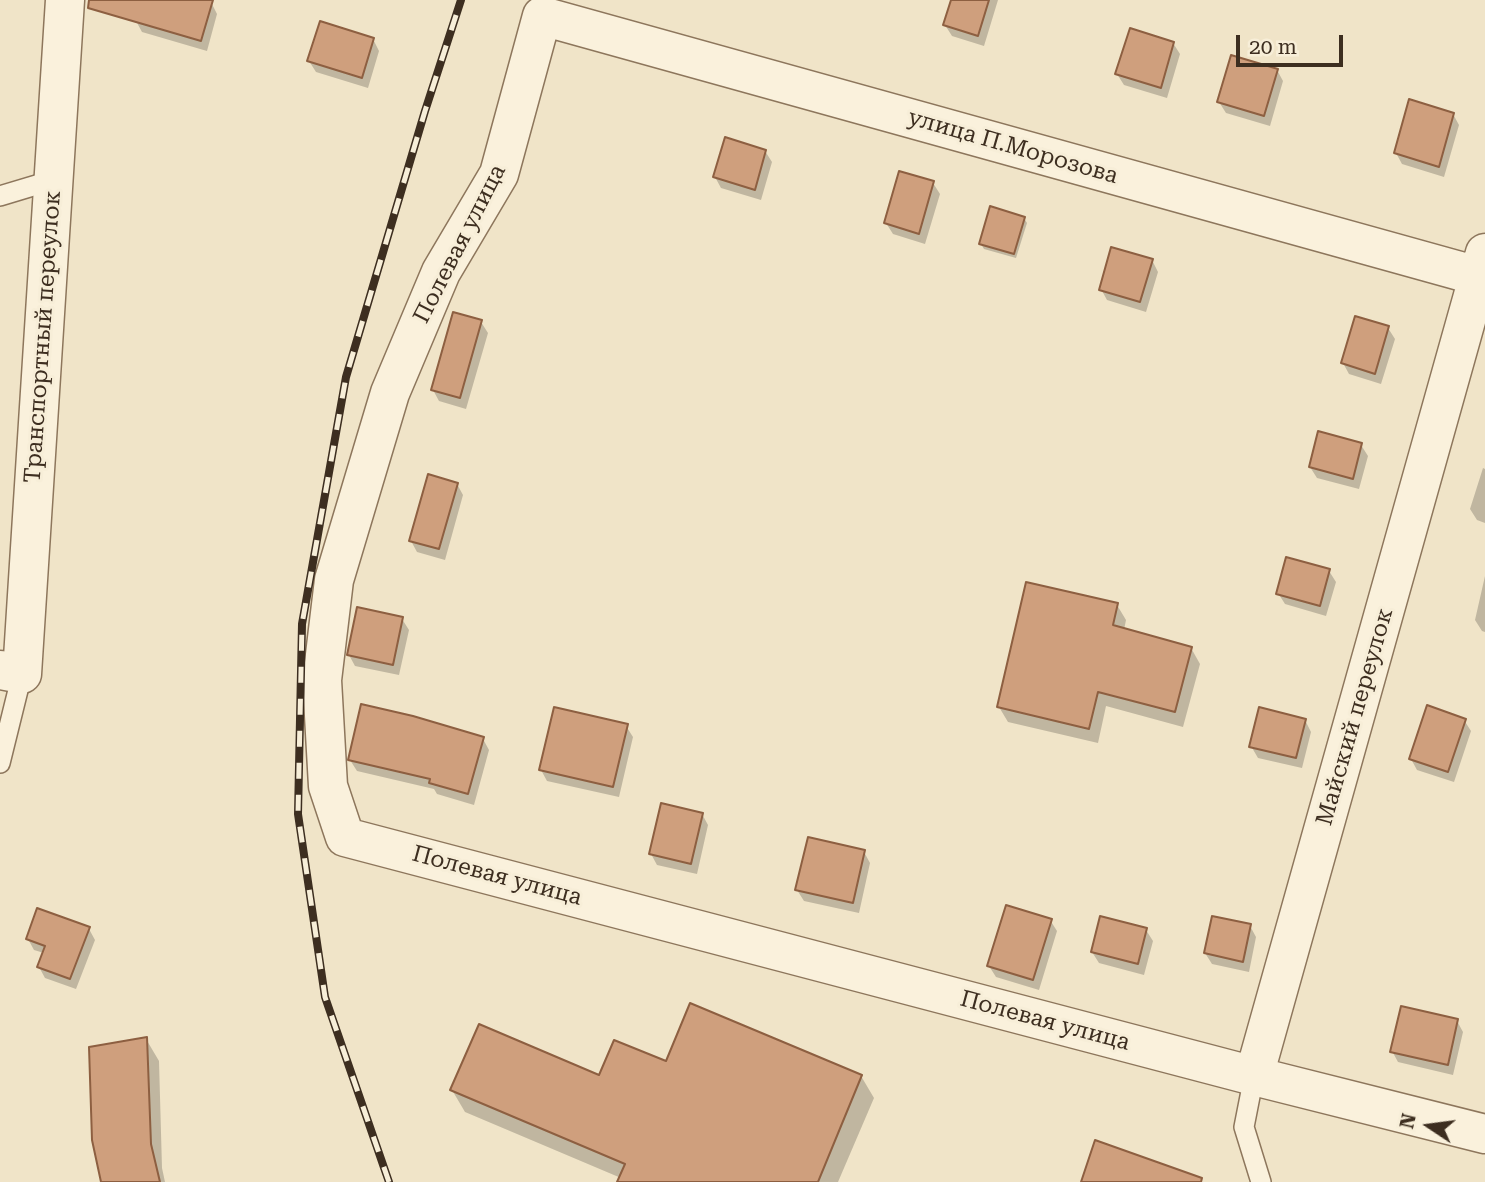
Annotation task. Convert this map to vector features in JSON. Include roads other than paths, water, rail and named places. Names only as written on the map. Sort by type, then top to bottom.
[{"type":"street","name":"Транспортный переулок","points":[[11,672],[65,0]]},
{"type":"street","name":"улица П.Морозова","points":[[542,16],[1483,269]]},
{"type":"street","name":"Полевая улица","points":[[542,16],[499,174],[441,272],[390,393],[334,580],[322,680],[328,786],[345,837],[1254,1076],[1485,1134]]},
{"type":"street","name":"Майский переулок","points":[[1254,1076],[1483,269]]},
{"type":"lane","points":[[0,196],[52,180]]},
{"type":"lane","points":[[0,762],[11,672]]},
{"type":"lane","name":"Майский переулок","points":[[1254,1076],[1244,1127],[1261,1182]]},
{"type":"railway","points":[[389,1182],[325,997],[298,814],[302,624],[346,377],[461,0]]}]
